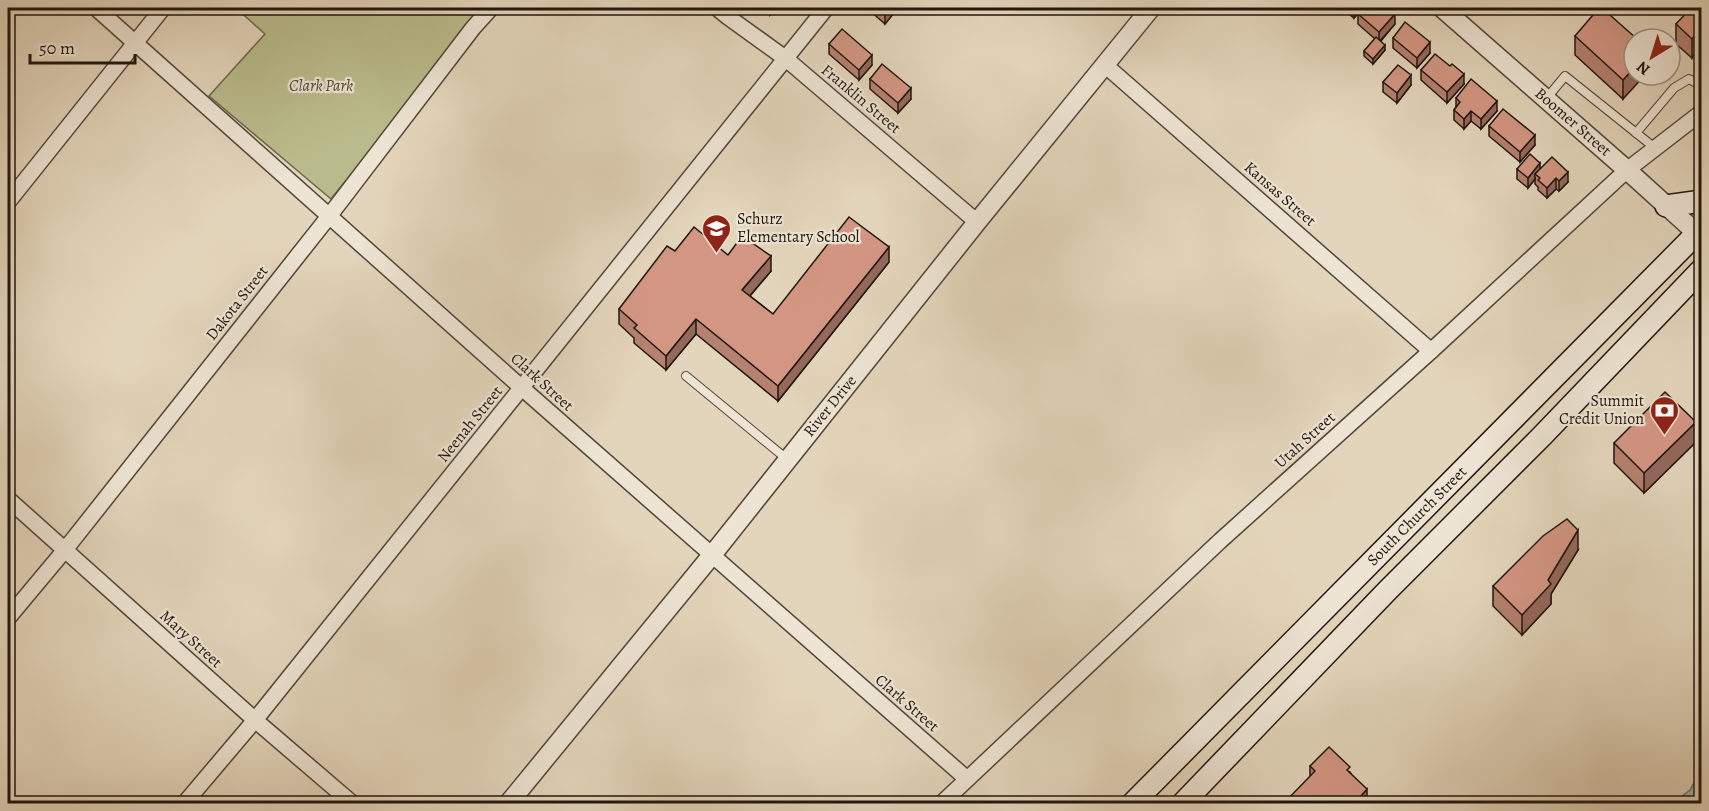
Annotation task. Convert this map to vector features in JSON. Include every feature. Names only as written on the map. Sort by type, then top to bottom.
[{"type":"main road","points":[[1666,206],[1701,201]]},
{"type":"main road","name":"South Church Street","points":[[1132,804],[1700,234]]},
{"type":"main road","name":"South Church Street","points":[[1182,804],[1542,436],[1701,269]]},
{"type":"street","name":"Clark Street","points":[[96,8],[522,388],[967,779]]},
{"type":"street","points":[[8,202],[163,8]]},
{"type":"street","name":"Dakota Street","points":[[8,618],[64,551],[491,8]]},
{"type":"street","name":"Franklin Street","points":[[717,8],[785,58],[977,222]]},
{"type":"street","name":"Neenah Street","points":[[184,804],[255,720],[826,8]]},
{"type":"street","name":"River Drive","points":[[508,804],[712,555],[1151,8]]},
{"type":"street","name":"Boomer Street","points":[[1442,8],[1700,234]]},
{"type":"street","name":"Kansas Street","points":[[1105,65],[1431,351]]},
{"type":"street","name":"Utah Street","points":[[941,804],[1220,541],[1627,170],[1701,112]]},
{"type":"street","name":"Mary Street","points":[[8,499],[352,804]]},
{"type":"lane","points":[[1546,99],[1565,76],[1655,148]]},
{"type":"lane","points":[[1636,133],[1674,88],[1689,79],[1700,83],[1701,86]]},
{"type":"lane","points":[[686,376],[788,460]]},
{"type":"green space","name":"Clark Park","points":[[236,8],[484,8],[331,199],[209,96],[265,34]]},
{"type":"water","points":[[1701,771],[1701,803],[1673,803],[1690,790]]},
{"type":"building","points":[[878,8],[890,8],[885,14]]},
{"type":"building","points":[[1363,8],[1388,8],[1395,14],[1379,32],[1358,14]]},
{"type":"building","points":[[1599,8],[1602,8],[1623,27],[1622,79],[1575,36]]},
{"type":"building","points":[[1691,8],[1701,8],[1701,28],[1692,39],[1682,27],[1676,24]]},
{"type":"building","points":[[1405,22],[1430,42],[1417,58],[1393,38]]},
{"type":"building","points":[[842,29],[872,55],[859,70],[829,44]]},
{"type":"building","points":[[1376,37],[1385,45],[1373,59],[1364,51]]},
{"type":"building","points":[[1435,54],[1464,74],[1447,92],[1421,70]]},
{"type":"building","points":[[882,64],[911,88],[898,103],[870,79]]},
{"type":"building","points":[[1398,65],[1411,75],[1397,93],[1383,82]]},
{"type":"building","points":[[1471,79],[1497,101],[1481,119],[1471,111],[1464,119],[1454,110],[1460,102],[1456,98]]},
{"type":"building","points":[[1503,109],[1535,135],[1520,152],[1489,126]]},
{"type":"building","points":[[1530,154],[1540,163],[1528,178],[1517,169]]},
{"type":"building","points":[[1552,157],[1568,172],[1559,181],[1556,178],[1547,188],[1535,174]]},
{"type":"building","points":[[849,217],[889,247],[778,386],[696,319],[666,356],[634,328],[637,325],[619,309],[667,246],[675,251],[694,227],[728,255],[742,236],[771,256],[742,290],[773,314]]},
{"type":"building","points":[[1665,392],[1696,422],[1644,473],[1614,443]]},
{"type":"building","points":[[1567,519],[1578,530],[1548,580],[1551,584],[1522,615],[1493,586],[1543,536]]},
{"type":"building","points":[[1329,747],[1350,767],[1347,770],[1367,789],[1354,804],[1283,804],[1315,771],[1310,766]]},
{"type":"place","name":"Schurz Elementary School","points":[[716,254]]},
{"type":"place","name":"Summit Credit Union","points":[[1665,436]]}]
